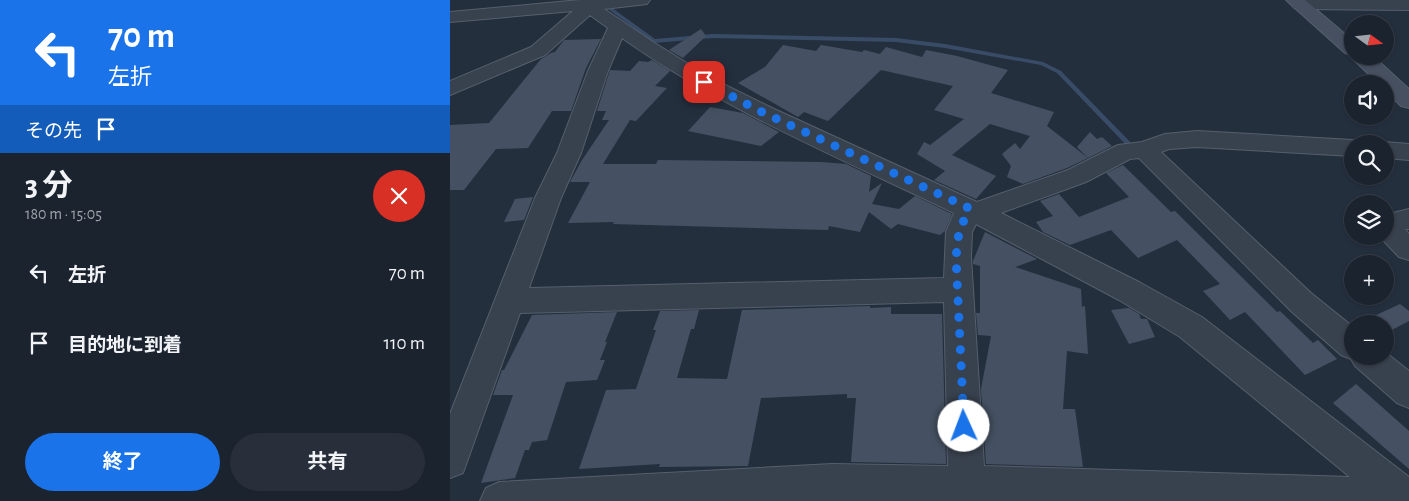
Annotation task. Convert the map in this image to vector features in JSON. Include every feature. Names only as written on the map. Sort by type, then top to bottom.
[{"type":"main road","points":[[1297,2],[1344,42]]},
{"type":"main road","points":[[1370,65],[1409,101]]},
{"type":"street","points":[[450,89],[538,52],[584,10],[641,0]]},
{"type":"street","points":[[1297,2],[1409,5]]},
{"type":"street","points":[[450,460],[548,198],[569,153],[598,71],[600,8]]},
{"type":"street","points":[[450,17],[600,8],[646,46],[704,82],[764,113],[972,210],[1129,291],[1191,327],[1408,498]]},
{"type":"street","points":[[967,485],[956,257],[959,232],[972,210],[1077,176],[1126,151],[1145,150],[1165,142],[1197,139],[1344,148]]},
{"type":"street","points":[[1145,150],[1301,302],[1344,338]]},
{"type":"street","points":[[1394,151],[1409,152]]},
{"type":"street","points":[[1409,219],[1395,221],[1387,227],[1409,249]]},
{"type":"street","points":[[509,301],[958,290]]},
{"type":"street","points":[[1377,365],[1409,392]]},
{"type":"street","points":[[499,501],[832,483],[967,485],[1408,498]]},
{"type":"building","points":[[701,29],[706,36],[683,58],[669,50]]},
{"type":"building","points":[[601,39],[586,68],[571,111],[552,111],[528,148],[496,149],[464,190],[450,190],[450,125],[489,123],[541,59],[555,52],[564,40]]},
{"type":"building","points":[[783,45],[816,51],[821,45],[862,52],[864,50],[880,54],[886,47],[922,57],[926,50],[957,56],[1008,70],[991,93],[1054,112],[1047,126],[1088,158],[1023,184],[1007,177],[1011,166],[1002,154],[1015,143],[1020,149],[1030,136],[990,124],[952,155],[996,176],[976,199],[934,180],[945,171],[917,154],[924,142],[930,145],[964,119],[934,110],[953,86],[881,70],[828,121],[804,112],[798,117],[738,83],[765,67]]},
{"type":"building","points":[[652,60],[670,71],[655,86],[667,88],[636,121],[630,120],[603,164],[656,164],[658,160],[846,164],[871,176],[869,192],[882,183],[872,204],[899,209],[915,196],[952,214],[945,231],[940,235],[898,224],[891,229],[869,212],[860,232],[829,226],[828,230],[613,224],[614,222],[568,223],[590,182],[570,182],[582,160],[609,120],[602,120],[606,111],[597,111],[610,70],[630,71],[639,61],[648,62]]},
{"type":"building","points":[[710,107],[743,113],[779,132],[761,146],[688,131]]},
{"type":"building","points":[[1090,132],[1097,139],[1102,137],[1112,146],[1088,158],[1077,147]]},
{"type":"building","points":[[1123,165],[1171,212],[1175,211],[1277,312],[1280,311],[1313,343],[1318,340],[1337,359],[1305,375],[1245,312],[1230,320],[1203,291],[1220,284],[1177,240],[1138,258],[1111,230],[1070,245],[1043,232],[1036,222],[1053,216],[1040,201],[1059,194],[1079,217],[1129,197],[1106,173]]},
{"type":"building","points":[[533,197],[524,220],[504,222],[515,199]]},
{"type":"building","points":[[985,232],[1037,259],[1015,267],[1081,289],[1082,307],[1085,306],[1088,354],[1067,351],[1063,409],[1075,409],[1083,467],[986,464],[981,389],[991,336],[978,335],[976,313],[980,313],[980,266],[973,264]]},
{"type":"building","points":[[1400,304],[1409,311],[1409,321],[1394,329],[1394,315],[1376,315]]},
{"type":"building","points":[[870,306],[870,308],[891,307],[891,314],[942,314],[946,464],[851,462],[856,398],[847,398],[847,394],[761,398],[748,466],[659,467],[660,464],[579,469],[606,390],[636,389],[656,330],[653,330],[660,311],[699,310],[694,329],[691,329],[677,378],[727,379],[742,310]]},
{"type":"building","points":[[1129,308],[1139,314],[1141,319],[1147,319],[1155,337],[1129,344],[1111,310]]},
{"type":"building","points":[[617,312],[605,342],[607,342],[600,360],[605,360],[597,380],[566,382],[547,440],[532,442],[529,450],[525,450],[515,478],[481,483],[513,395],[493,395],[502,370],[504,370],[532,315]]},
{"type":"building","points":[[1356,384],[1409,431],[1409,469],[1333,403]]},
{"type":"waterway","points":[[598,0],[654,41],[713,36],[896,40],[945,46],[1043,64],[1059,72],[1135,150]]},
{"type":"route","points":[[704,82],[764,113],[969,208],[959,232],[956,257],[964,426]]}]
